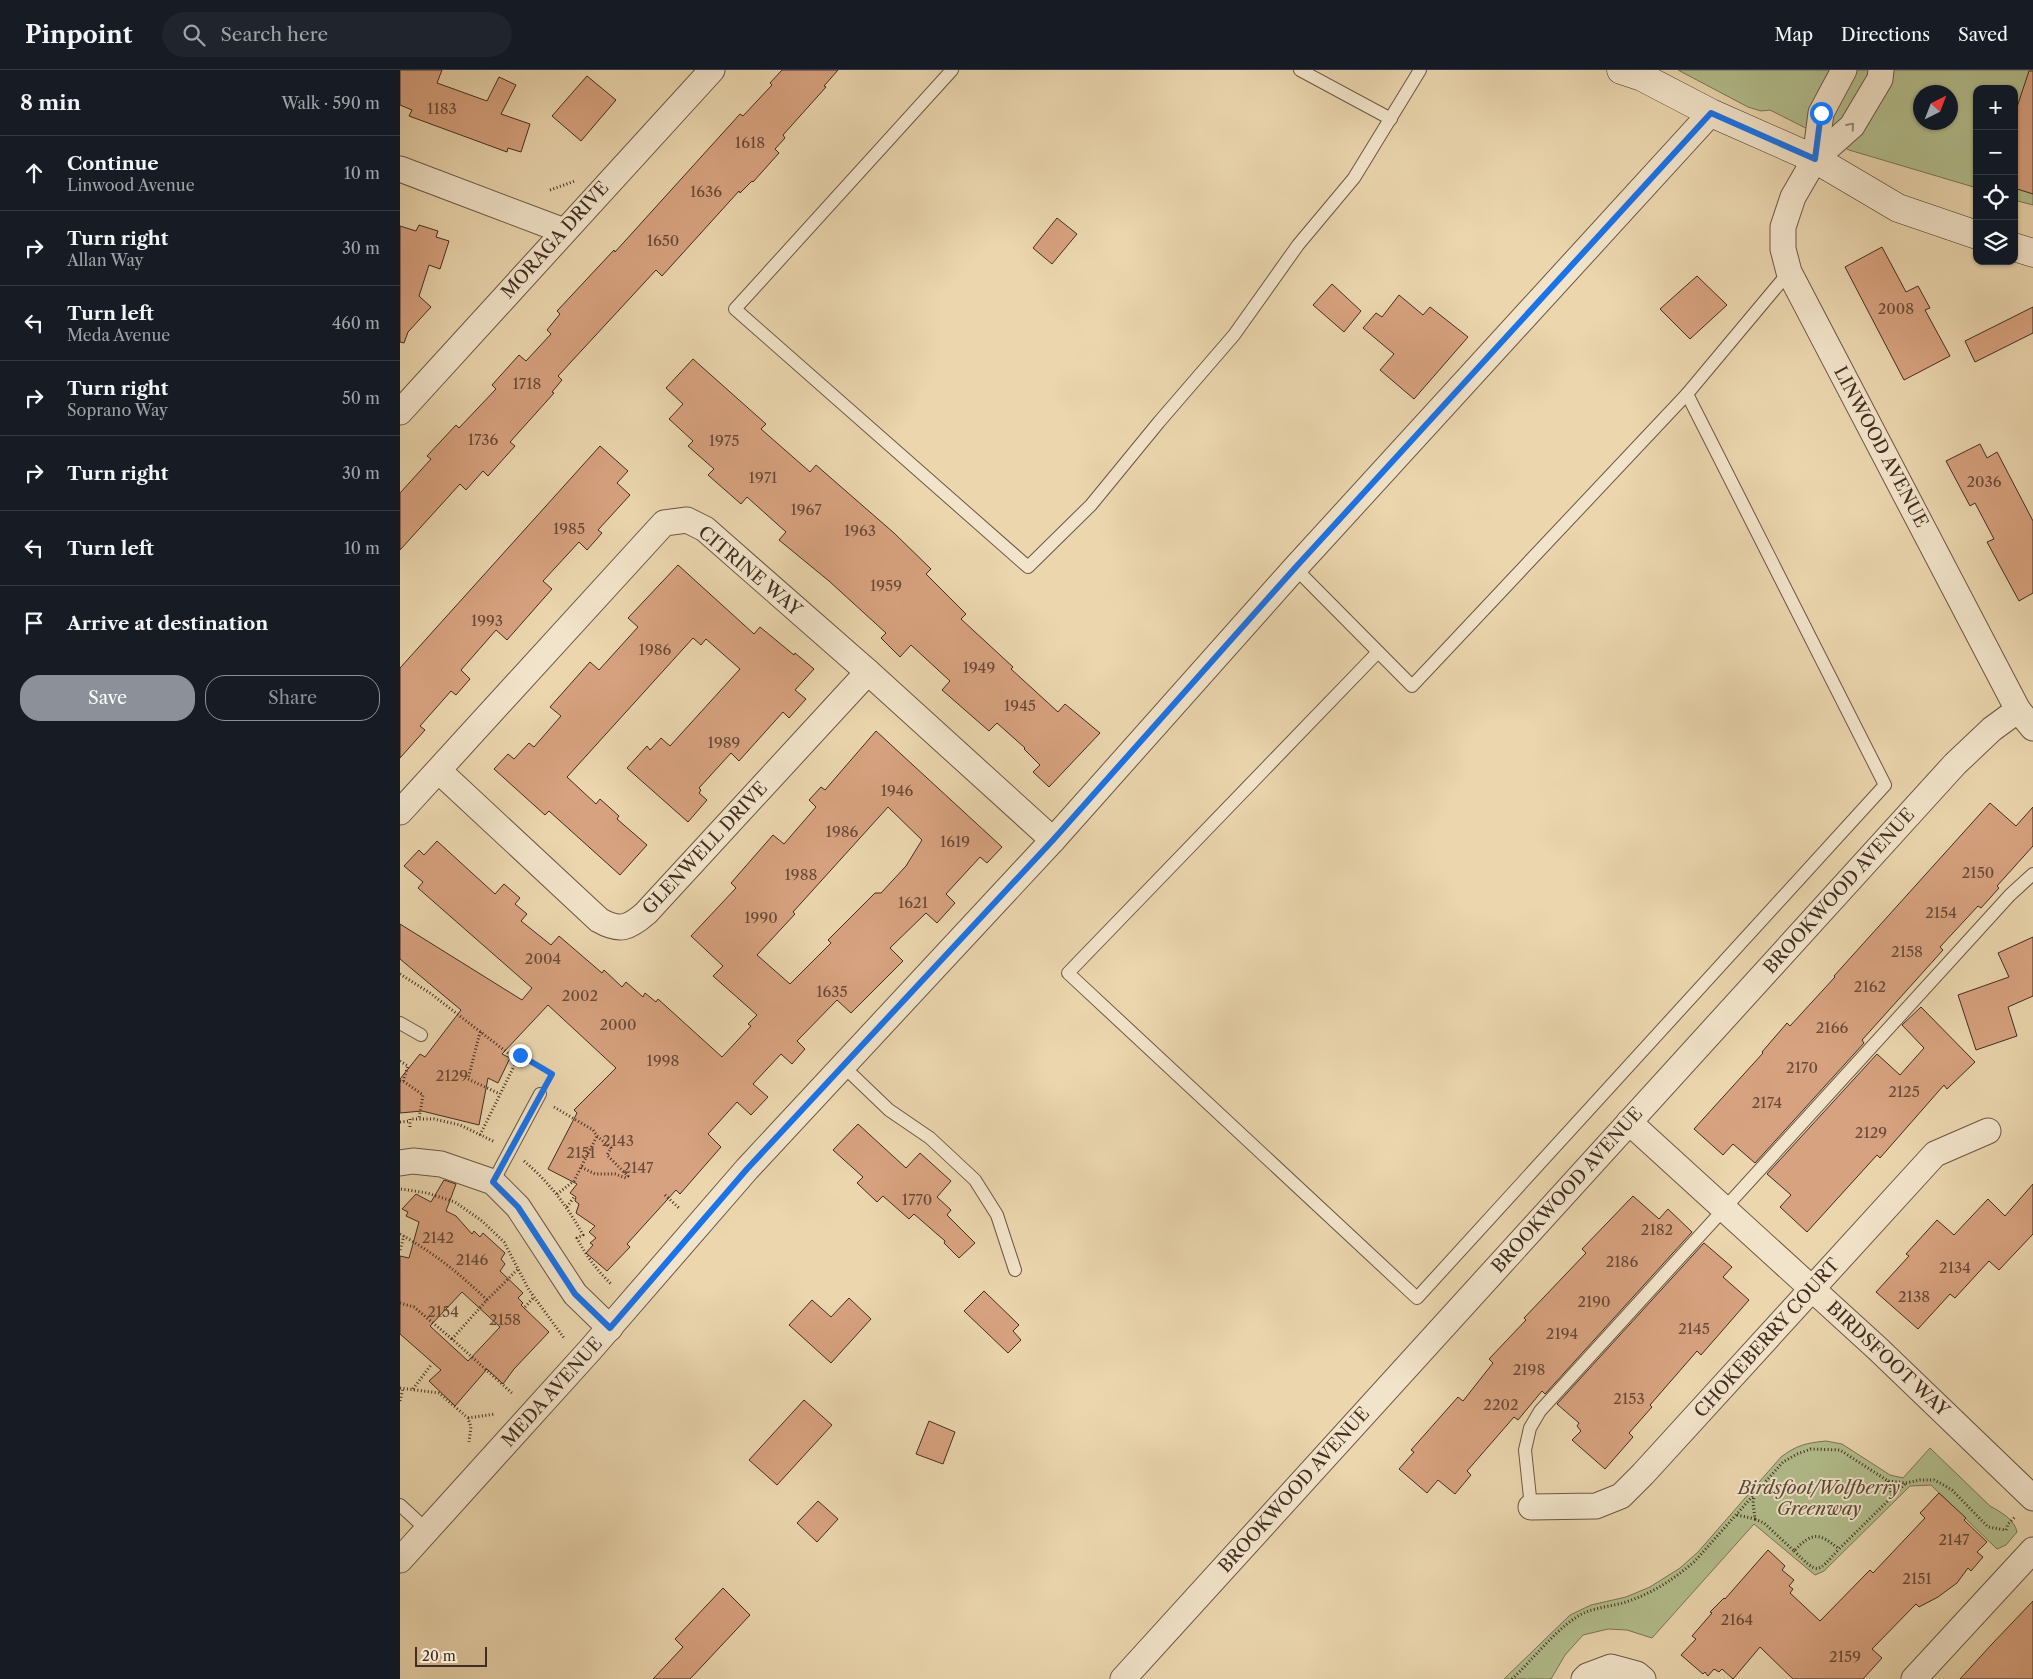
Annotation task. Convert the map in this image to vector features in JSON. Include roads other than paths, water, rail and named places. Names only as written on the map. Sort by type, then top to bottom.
[{"type":"street","name":"MORAGA DRIVE","points":[[400,412],[712,70]]},
{"type":"street","points":[[1621,70],[1642,77],[1711,113],[1815,159],[1898,208],[1973,234]]},
{"type":"street","name":"LINWOOD AVENUE","points":[[1815,159],[1821,113],[1844,70]]},
{"type":"street","name":"LINWOOD AVENUE","points":[[1881,70],[1880,80],[1852,126],[1815,159],[1793,197],[1783,227],[1783,250],[1789,272],[2025,719]]},
{"type":"street","name":"MEDA AVENUE","points":[[400,1560],[610,1328],[747,1169],[1053,840],[1295,568],[1711,113]]},
{"type":"street","points":[[400,169],[564,231]]},
{"type":"street","points":[[2018,248],[2033,253]]},
{"type":"street","name":"CITRINE WAY","points":[[400,812],[664,523],[687,520],[705,529],[868,672],[1053,840]]},
{"type":"street","name":"GLENWELL DRIVE","points":[[439,771],[599,920],[613,928],[633,924],[646,913],[868,672]]},
{"type":"street","name":"BROOKWOOD AVENUE","points":[[1123,1679],[1955,764],[1992,729],[2025,719]]},
{"type":"street","name":"BIRDSFOOT WAY","points":[[1629,1122],[1885,1355],[2026,1506]]},
{"type":"street","name":"CHOKEBERRY COURT","points":[[1531,1507],[1596,1506],[1621,1496],[1935,1154],[1988,1131]]},
{"type":"street","points":[[400,1163],[413,1161],[442,1164],[493,1182],[518,1207],[575,1294],[610,1328]]},
{"type":"street","points":[[1914,1679],[2033,1550]]},
{"type":"street","points":[[1584,1679],[1587,1676],[1611,1667],[1637,1674],[1643,1679]]},
{"type":"lane","points":[[952,70],[735,309],[1028,567],[1091,505],[1234,335],[1298,244],[1354,178],[1420,70]]},
{"type":"lane","points":[[1300,70],[1391,119]]},
{"type":"lane","points":[[1295,568],[1412,686],[1687,394],[1789,272]]},
{"type":"lane","points":[[1378,652],[1068,973],[1417,1298],[1885,785],[1687,394]]},
{"type":"lane","points":[[1531,1507],[1525,1450],[1530,1428],[1540,1411],[2010,895],[2033,874]]},
{"type":"lane","points":[[400,1023],[421,1035]]},
{"type":"lane","points":[[842,1065],[889,1110],[930,1138],[974,1180],[997,1215],[1015,1270]]},
{"type":"lane","points":[[493,1182],[540,1094]]},
{"type":"lane","points":[[400,1505],[427,1530]]},
{"type":"park label","name":"Birdsfoot/Wolfberry Greenway","points":[[1819,1498]]}]
